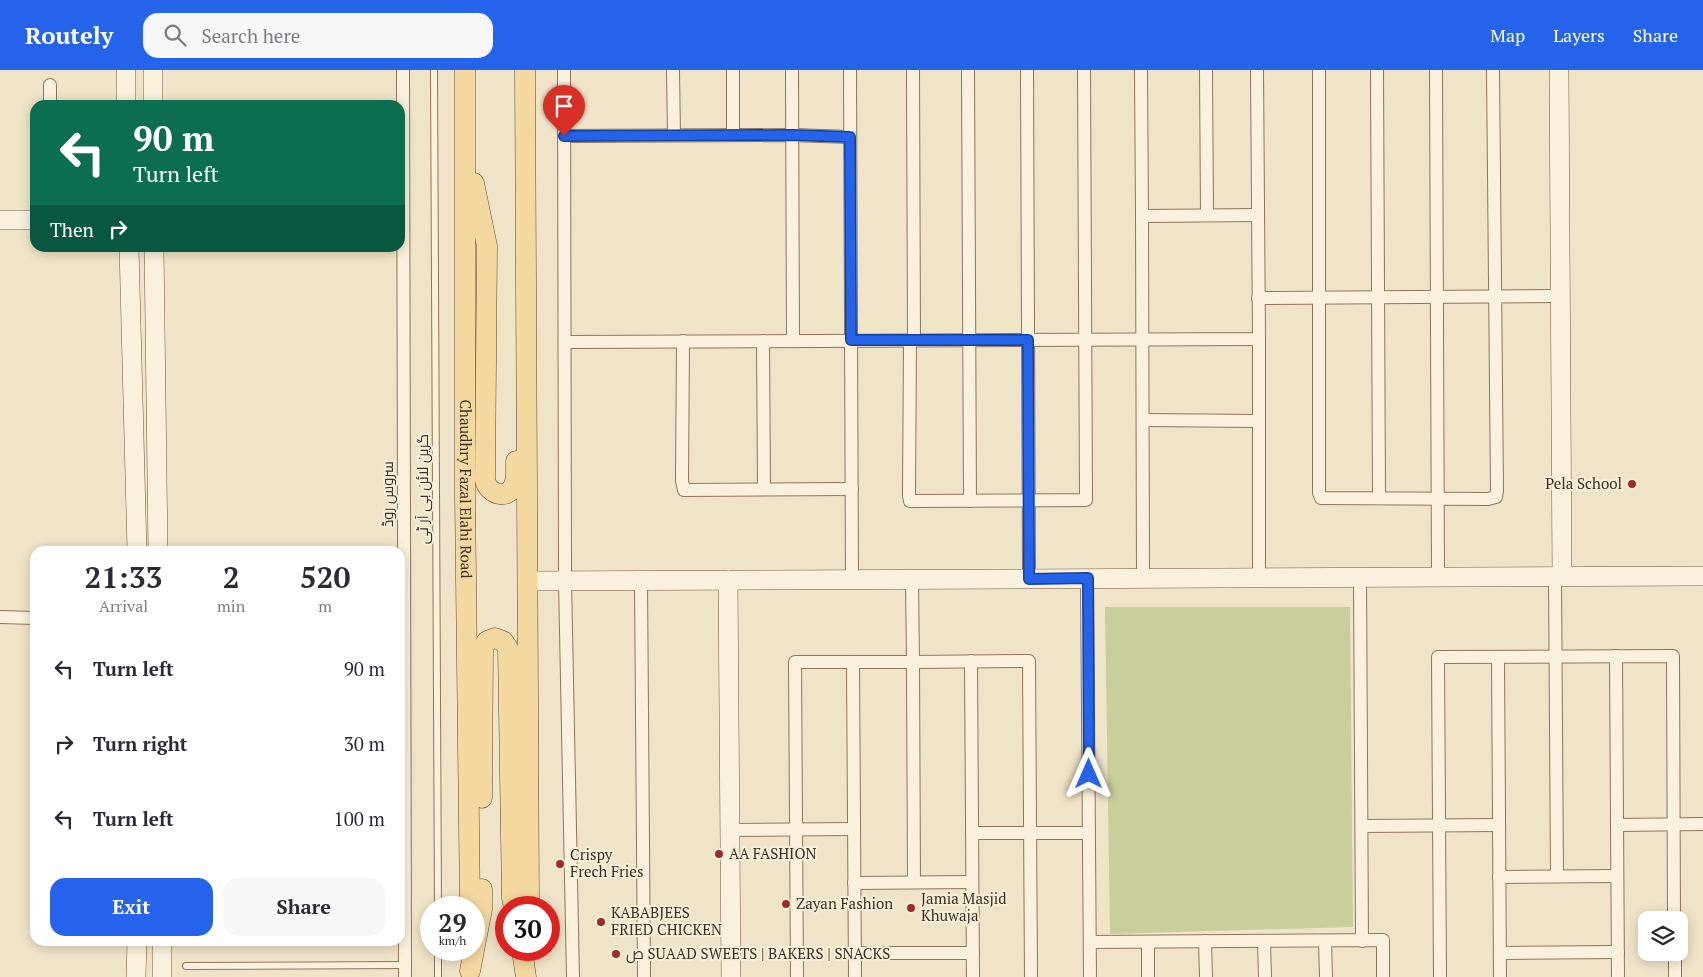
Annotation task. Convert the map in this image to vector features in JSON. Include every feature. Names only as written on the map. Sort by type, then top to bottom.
[{"type":"main road","name":"Chaudhry Fazal Elahi Road","points":[[465,70],[466,497],[470,896]]},
{"type":"main road","points":[[525,70],[529,896]]},
{"type":"main road","points":[[465,145],[487,246],[485,480],[489,489],[498,494],[508,493],[516,480],[516,282],[526,207]]},
{"type":"main road","points":[[470,974],[482,909],[483,648],[487,641],[495,638],[503,641],[508,648],[512,896]]},
{"type":"main road","points":[[470,961],[470,974]]},
{"type":"main road","points":[[524,961],[528,977]]},
{"type":"main road","points":[[528,977],[529,961]]},
{"type":"street","points":[[126,70],[126,100]]},
{"type":"street","points":[[153,70],[153,100]]},
{"type":"street","name":"سروس روڈ","points":[[402,70],[402,100]]},
{"type":"street","points":[[564,70],[565,581],[573,977]]},
{"type":"street","points":[[673,70],[674,135]]},
{"type":"street","points":[[733,70],[733,135]]},
{"type":"street","points":[[792,70],[793,341]]},
{"type":"street","points":[[850,70],[852,580]]},
{"type":"street","points":[[913,70],[910,501],[1086,500],[1084,70]]},
{"type":"street","points":[[968,70],[970,501]]},
{"type":"street","points":[[1027,70],[1029,579]]},
{"type":"street","points":[[1141,70],[1143,578]]},
{"type":"street","points":[[1206,70],[1207,215]]},
{"type":"street","points":[[1257,70],[1260,578]]},
{"type":"street","points":[[1319,70],[1319,493],[1321,498],[1496,497],[1494,70]]},
{"type":"street","points":[[1377,70],[1379,498]]},
{"type":"street","points":[[1436,70],[1438,577]]},
{"type":"street","points":[[1557,876],[1556,656],[1560,296],[1559,70]]},
{"type":"street","points":[[50,85],[50,100]]},
{"type":"street","points":[[564,136],[792,135],[850,137]]},
{"type":"street","points":[[1142,216],[1258,215]]},
{"type":"street","points":[[0,220],[30,220]]},
{"type":"street","points":[[129,252],[137,546]]},
{"type":"street","points":[[154,252],[158,546]]},
{"type":"street","name":"سروس روڈ","points":[[402,252],[402,546]]},
{"type":"street","points":[[1258,298],[1560,296]]},
{"type":"street","points":[[565,342],[1259,339]]},
{"type":"street","points":[[683,341],[682,481],[684,490],[852,489]]},
{"type":"street","points":[[764,341],[764,490]]},
{"type":"street","points":[[1143,420],[1259,421]]},
{"type":"street","points":[[528,581],[1703,576]]},
{"type":"street","points":[[1360,577],[1362,941]]},
{"type":"street","points":[[1088,578],[1090,977]]},
{"type":"street","points":[[912,579],[914,882]]},
{"type":"street","points":[[641,580],[644,977]]},
{"type":"street","points":[[728,580],[731,977]]},
{"type":"street","points":[[0,617],[30,618]]},
{"type":"street","points":[[1498,656],[1500,977]]},
{"type":"street","points":[[1616,656],[1618,977]]},
{"type":"street","points":[[1440,977],[1438,657],[1673,656],[1674,911]]},
{"type":"street","points":[[971,661],[973,977]]},
{"type":"street","points":[[797,977],[795,662],[1029,661],[1030,977]]},
{"type":"street","points":[[853,662],[855,977]]},
{"type":"street","points":[[1617,824],[1703,824]]},
{"type":"street","points":[[1362,826],[1499,826]]},
{"type":"street","points":[[730,830],[854,829]]},
{"type":"street","points":[[972,833],[1089,833]]},
{"type":"street","points":[[1499,877],[1617,876]]},
{"type":"street","points":[[854,883],[972,882]]},
{"type":"street","points":[[1090,942],[1383,940],[1383,977]]},
{"type":"street","points":[[1205,941],[1206,977]]},
{"type":"street","points":[[1264,941],[1265,977]]},
{"type":"street","points":[[1325,941],[1326,977]]},
{"type":"street","points":[[1148,942],[1148,977]]},
{"type":"street","points":[[136,977],[137,946]]},
{"type":"street","points":[[162,946],[162,977]]},
{"type":"street","name":"سروس روڈ","points":[[404,946],[405,971]]},
{"type":"street","points":[[1500,953],[1618,952]]},
{"type":"street","points":[[855,953],[973,953]]},
{"type":"street","points":[[1675,961],[1675,977]]},
{"type":"lane","name":"گرین لائن بی آر ٹی","points":[[434,70],[438,896]]},
{"type":"lane","points":[[438,961],[438,977]]},
{"type":"lane","points":[[186,966],[405,971]]},
{"type":"green space","points":[[1105,607],[1350,607],[1353,927],[1110,934]]},
{"type":"place","name":"Pela School","points":[[1632,484]]},
{"type":"place","name":"AA FASHION","points":[[719,854]]},
{"type":"place","name":"Crispy Frech Fries","points":[[560,864]]},
{"type":"place","name":"Zayan Fashion","points":[[786,904]]},
{"type":"place","name":"Jamia Masjid Khuwaja","points":[[911,908]]},
{"type":"place","name":"KABABJEES FRIED CHICKEN","points":[[601,922]]},
{"type":"place","name":"ص SUAAD SWEETS | BAKERS | SNACKS","points":[[616,954]]},
{"type":"route","points":[[564,136],[792,135],[850,137],[851,340],[1028,340],[1029,579],[1088,578],[1089,774]]}]
